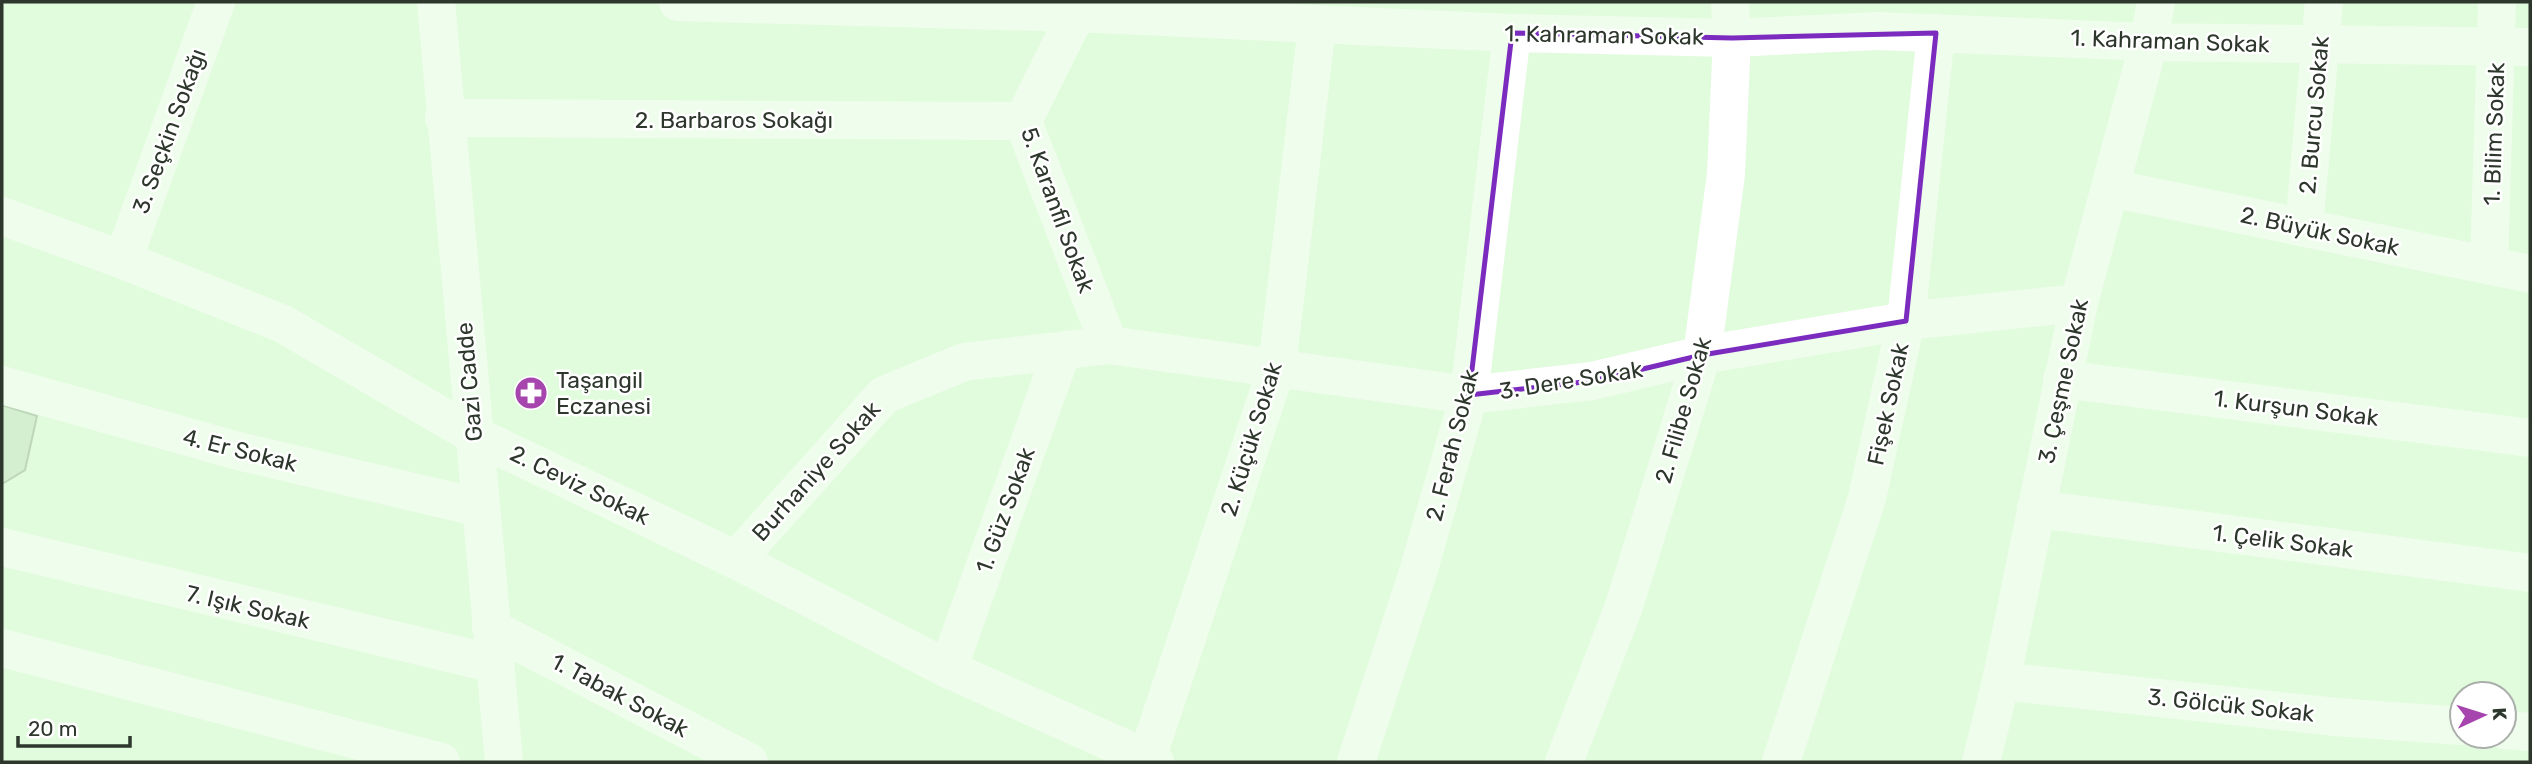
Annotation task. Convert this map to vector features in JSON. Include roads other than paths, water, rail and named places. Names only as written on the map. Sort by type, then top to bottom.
[{"type":"street","name":"3. Seçkin Sokağı","points":[[123,260],[216,2]]},
{"type":"street","name":"Gazi Cadde","points":[[436,2],[444,118],[504,762]]},
{"type":"street","name":"1. Kahraman Sokak","points":[[678,2],[1078,7],[1317,26],[1379,13],[1512,33],[1731,20],[1877,16],[1936,33],[2149,42],[2514,47]]},
{"type":"street","name":"3. Çeşme Sokak","points":[[1981,762],[2001,681],[2079,303],[2149,42],[2156,2]]},
{"type":"street","name":"2. Burcu Sokak","points":[[2304,228],[2324,2]]},
{"type":"street","name":"1. Bilim Sokak","points":[[2489,266],[2514,47],[2497,2]]},
{"type":"street","name":"5. Karanfil Sokak","points":[[1078,7],[1023,121],[1109,345]]},
{"type":"street","name":"2. Filibe Sokak","points":[[1564,762],[1624,607],[1702,355],[1726,174],[1731,20]]},
{"type":"street","name":"2. Küçük Sokak","points":[[1147,761],[1277,368],[1317,26]]},
{"type":"street","name":"2. Ferah Sokak","points":[[1356,762],[1419,569],[1469,395],[1512,33]]},
{"type":"street","name":"Fişek Sokak","points":[[1781,762],[1867,498],[1906,321],[1936,33]]},
{"type":"street","name":"2. Barbaros Sokağı","points":[[444,118],[1023,121]]},
{"type":"street","name":"2. Büyük Sokak","points":[[2110,188],[2530,274]]},
{"type":"street","name":"2. Ceviz Sokak","points":[[2,216],[123,260],[283,324],[474,435],[736,560],[948,669],[1147,761]]},
{"type":"street","name":"3. Dere Sokak","points":[[1062,351],[1109,345],[1469,395],[1592,381],[1702,355],[1906,321],[2079,303]]},
{"type":"street","name":"Burhaniye Sokak","points":[[736,560],[884,395],[964,362],[1062,351]]},
{"type":"street","name":"1. Güz Sokak","points":[[948,669],[1062,351]]},
{"type":"street","name":"1. Kurşun Sokak","points":[[2062,379],[2530,438]]},
{"type":"street","name":"4. Er Sokak","points":[[2,385],[242,452],[481,508]]},
{"type":"street","name":"1. Çelik Sokak","points":[[2036,509],[2530,573]]},
{"type":"street","name":"7. Işık Sokak","points":[[2,547],[493,646]]},
{"type":"street","name":"1. Tabak Sokak","points":[[493,646],[749,762]]},
{"type":"street","points":[[2,648],[441,762]]},
{"type":"street","name":"3. Gölcük Sokak","points":[[2001,681],[2336,717],[2448,725]]},
{"type":"place","name":"Taşangil Eczanesi","points":[[531,393]]}]
